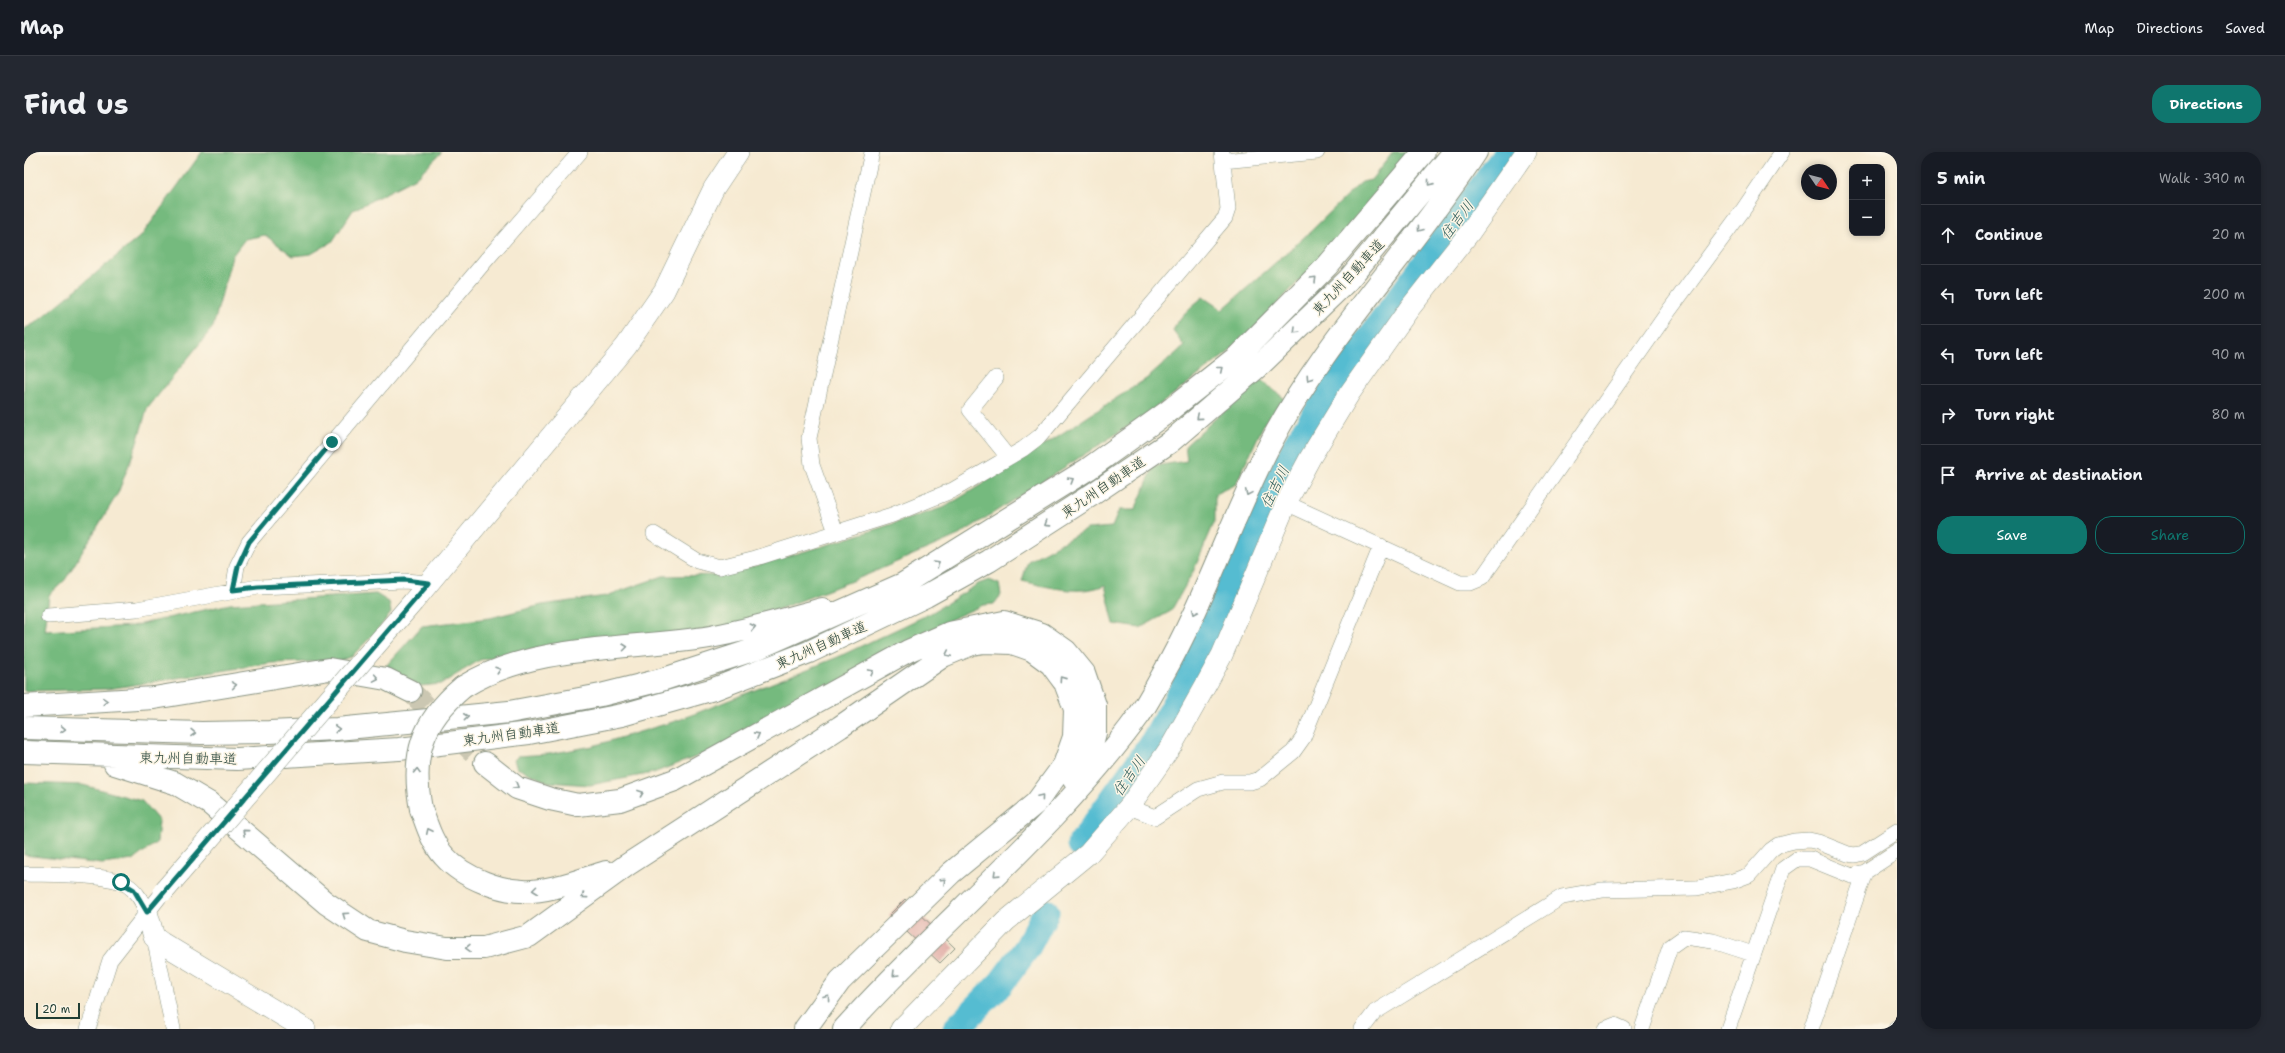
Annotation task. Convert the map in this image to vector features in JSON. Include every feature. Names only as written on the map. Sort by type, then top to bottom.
[{"type":"highway","name":"東九州自動車道","points":[[24,728],[202,733],[269,732],[338,729],[509,712],[601,695],[712,665],[796,632],[903,584],[1088,470],[1166,412],[1238,356],[1327,266],[1424,152]]},
{"type":"highway","name":"東九州自動車道","points":[[24,752],[87,756],[259,758],[398,749],[529,733],[622,715],[714,689],[809,652],[926,596],[988,561],[1087,498],[1170,442],[1261,364],[1348,280],[1454,152]]},
{"type":"highway","points":[[844,1029],[872,997],[1024,846],[1101,765],[1142,711],[1181,644],[1268,448],[1302,388],[1342,330],[1476,152]]},
{"type":"highway","points":[[627,865],[568,884],[532,891],[503,889],[473,878],[444,856],[429,832],[421,809],[416,773],[423,736],[437,713],[463,687],[493,672],[530,660],[710,637],[821,610],[903,584]]},
{"type":"highway","points":[[485,763],[517,788],[550,799],[578,805],[620,800],[675,780],[908,651],[949,632],[1004,622],[1042,634],[1066,651],[1084,673],[1095,705],[1095,733],[1087,763],[1024,846]]},
{"type":"highway","points":[[87,756],[175,783],[209,803],[326,903],[368,931],[404,941],[447,948],[484,948],[529,936],[627,865],[840,727],[943,656],[972,644],[999,641],[1027,647],[1051,664],[1065,683],[1075,709],[1076,722],[1071,748],[1064,765],[1054,782],[1036,803],[951,873],[840,981],[805,1029]]},
{"type":"highway","points":[[24,706],[154,698],[329,670],[386,680],[410,691]]},
{"type":"street","points":[[233,590],[238,566],[249,542],[487,259],[580,152]]},
{"type":"street","points":[[88,1029],[107,965],[114,952],[164,891],[429,583],[638,329],[664,291],[714,188],[738,152]]},
{"type":"street","points":[[836,532],[812,465],[809,438],[872,152]]},
{"type":"street","points":[[654,534],[697,562],[707,566],[720,567],[756,558],[892,515],[934,500],[1008,458],[1031,444],[1040,436],[1220,226],[1228,209],[1222,157],[1317,152]]},
{"type":"street","points":[[902,1029],[916,1012],[1006,921],[1089,853],[1129,807],[1172,745],[1215,668],[1286,503],[1310,458],[1349,394],[1409,309],[1470,232],[1526,152]]},
{"type":"street","points":[[1286,503],[1460,583],[1470,583],[1482,578],[1668,312],[1743,210],[1782,152]]},
{"type":"street","points":[[996,378],[970,410],[1008,458]]},
{"type":"street","points":[[1129,807],[1155,817],[1198,789],[1223,782],[1250,782],[1260,779],[1293,752],[1303,738],[1381,546]]},
{"type":"street","points":[[48,616],[131,610],[233,590],[258,587],[404,580],[429,583]]},
{"type":"street","points":[[1362,1029],[1375,1012],[1562,897],[1602,890],[1697,888],[1733,881],[1749,875],[1771,850],[1778,845],[1794,841],[1809,840],[1855,855],[1862,853],[1897,831]]},
{"type":"street","points":[[1728,1029],[1783,869],[1797,859],[1810,859],[1852,876],[1865,872],[1897,852]]},
{"type":"street","points":[[1811,1029],[1865,872]]},
{"type":"street","points":[[24,874],[106,879],[121,882],[134,890],[147,912],[154,937],[173,1029]]},
{"type":"street","points":[[154,937],[294,1026]]},
{"type":"street","points":[[1642,1029],[1670,947],[1684,937],[1713,941],[1753,954]]},
{"type":"street","points":[[1604,1029],[1615,1024],[1624,1029]]},
{"type":"green space","points":[[202,152],[442,152],[415,178],[353,210],[332,242],[311,254],[293,256],[265,235],[245,239],[232,256],[213,327],[147,409],[136,446],[118,493],[65,580],[49,595],[45,631],[132,626],[230,604],[376,594],[389,602],[391,613],[376,632],[352,656],[340,661],[271,663],[108,689],[24,691],[24,329],[37,322],[142,235]]},
{"type":"green space","points":[[1393,152],[1412,152],[1390,185],[1238,345],[1149,413],[959,535],[862,577],[730,628],[536,649],[480,660],[441,684],[420,686],[399,677],[386,666],[422,626],[490,618],[542,605],[606,596],[663,576],[723,575],[830,544],[945,507],[1149,377],[1184,346],[1173,331],[1182,316],[1190,308],[1203,297],[1222,310],[1310,232],[1356,187],[1362,182],[1371,180]]},
{"type":"green space","points":[[1261,380],[1285,399],[1264,424],[1236,484],[1215,494],[1215,521],[1193,572],[1171,611],[1140,628],[1114,624],[1105,585],[1085,590],[1074,590],[1053,588],[1022,581],[1028,561],[1087,529],[1112,527],[1119,510],[1135,510],[1154,466],[1187,461],[1185,446],[1250,387]]},
{"type":"green space","points":[[989,580],[999,584],[1001,595],[994,604],[983,605],[958,616],[712,751],[653,773],[590,785],[548,782],[517,768],[514,760],[518,756],[549,754],[593,746],[679,720],[838,657],[931,613],[978,584]]},
{"type":"green space","points":[[24,783],[83,785],[142,801],[159,821],[157,842],[133,860],[102,864],[24,855]]},
{"type":"building","points":[[905,899],[955,948],[940,963],[889,915]]},
{"type":"waterway","name":"住吉川","points":[[1080,845],[1152,744],[1192,673],[1264,509],[1298,441],[1338,381],[1508,152]]},
{"type":"waterway","name":"住吉川","points":[[956,1029],[1001,983],[1027,948],[1046,912]]},
{"type":"tunnel","points":[[410,691],[485,763]]},
{"type":"route","points":[[121,882],[134,890],[147,912],[429,583],[404,580],[258,587],[233,590],[238,566],[249,542],[332,442]]}]
